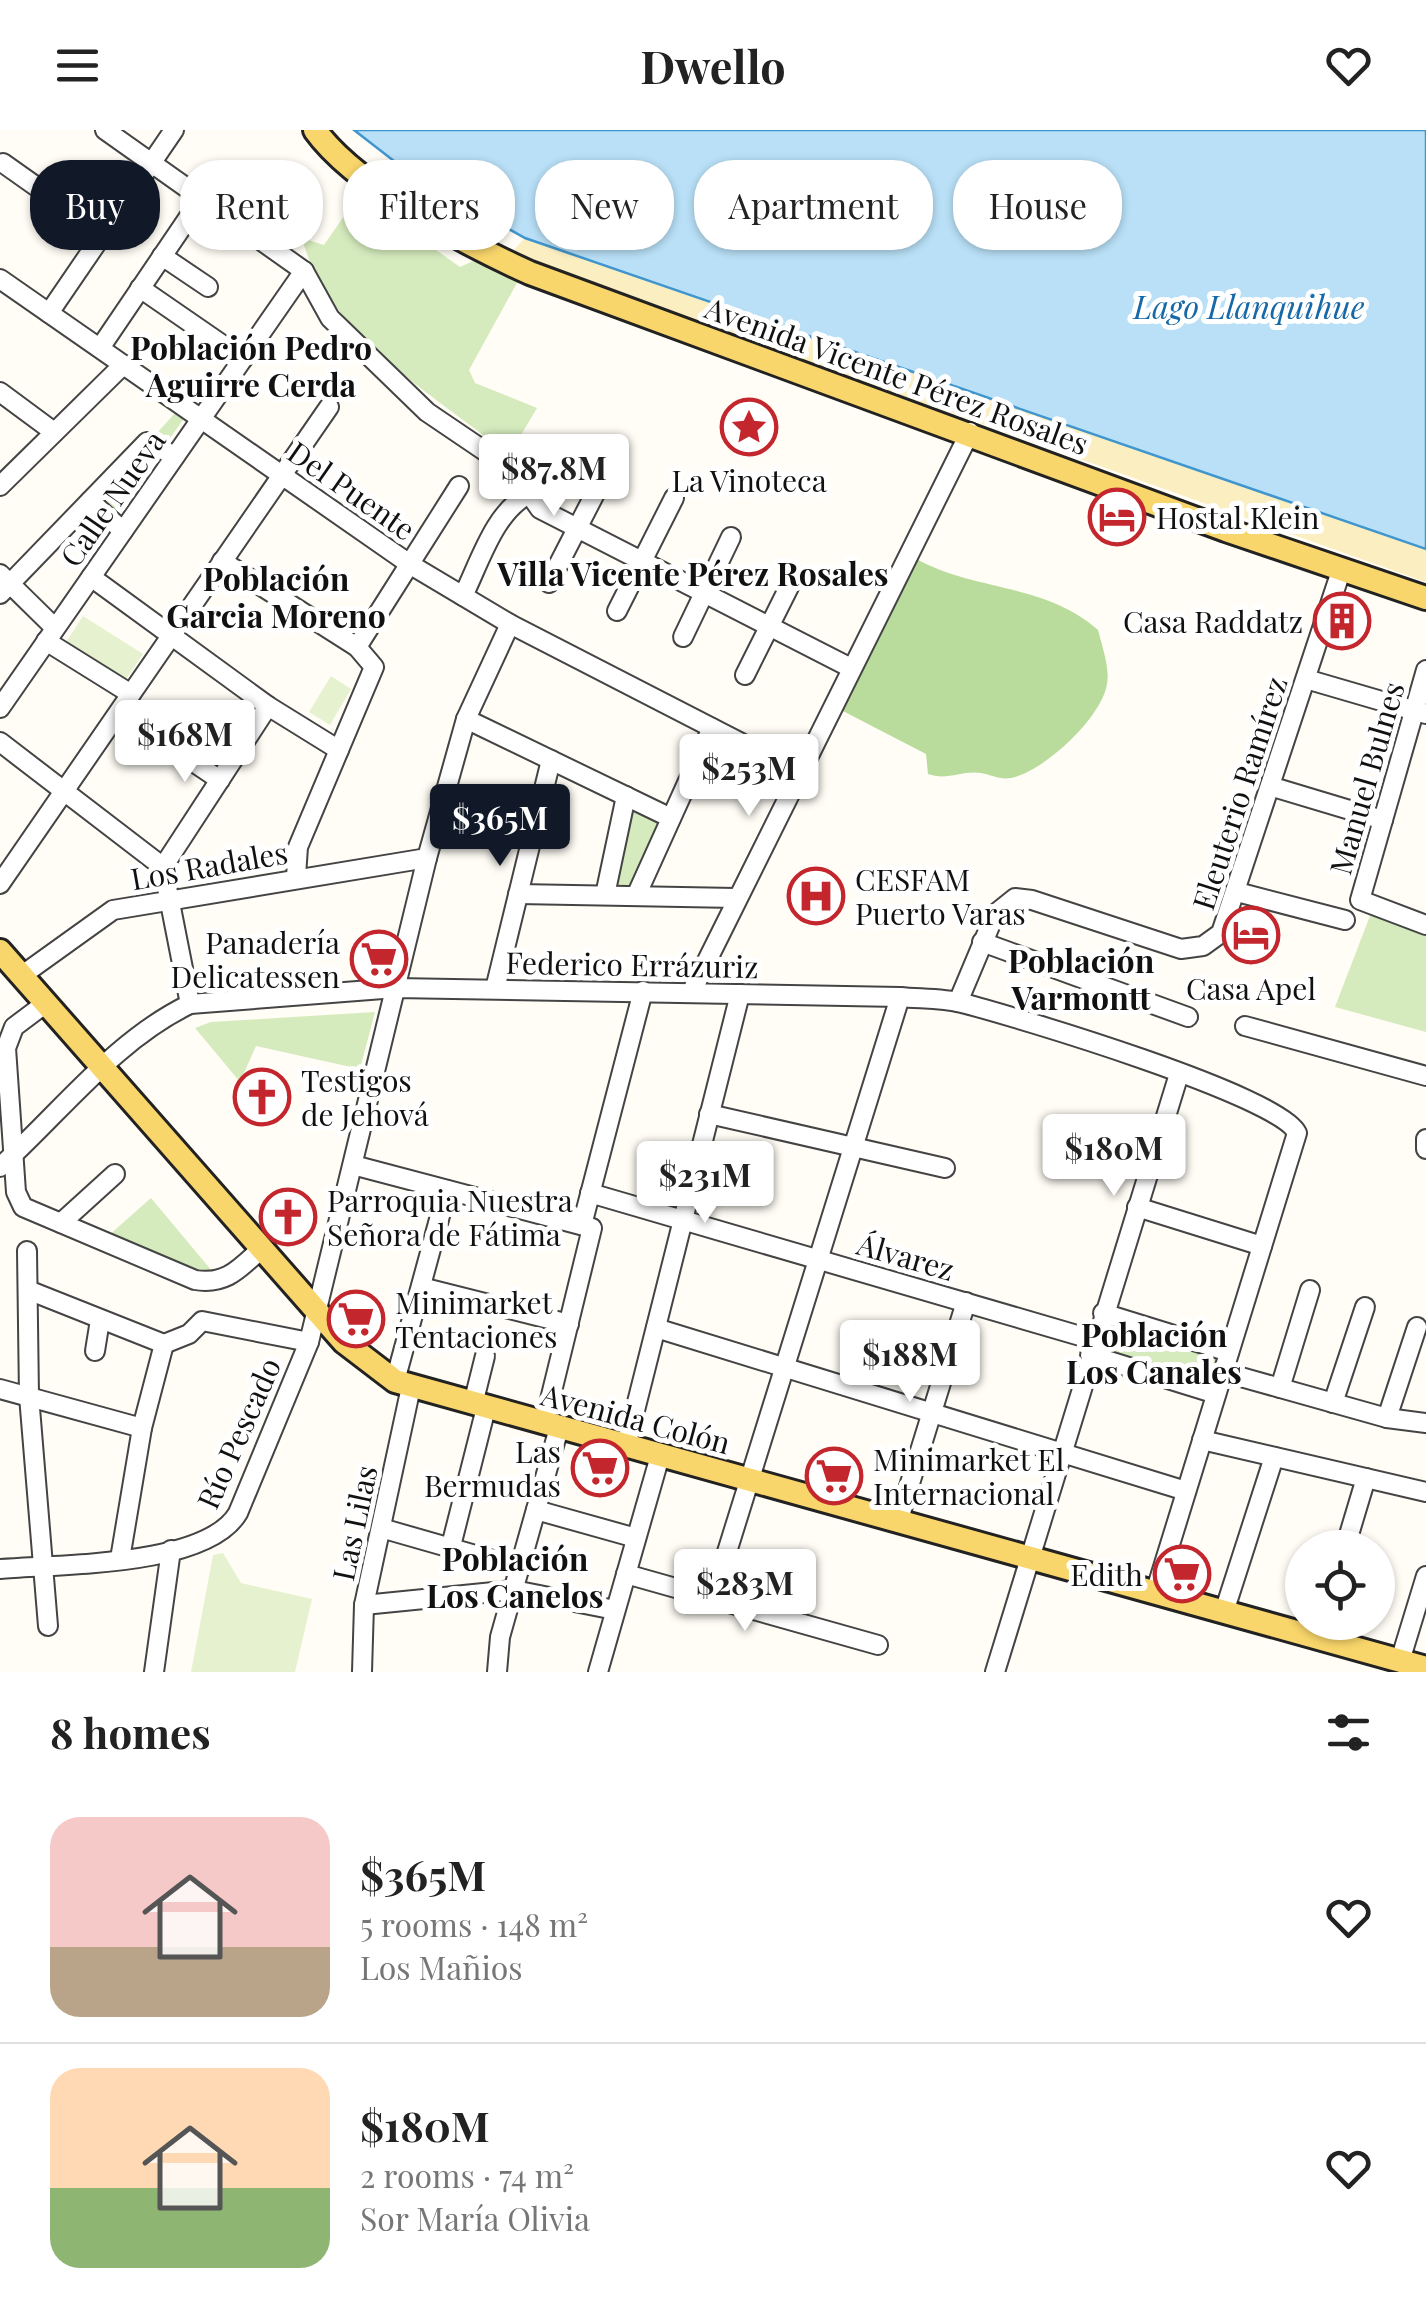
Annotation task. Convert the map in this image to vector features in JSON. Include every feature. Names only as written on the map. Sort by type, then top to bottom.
[{"type":"main road","name":"Avenida Vicente Pérez Rosales","points":[[315,134],[351,166],[447,230],[530,273],[1426,598]]},
{"type":"main road","name":"Avenida Colón","points":[[0,951],[357,1354],[403,1384],[1029,1560],[1224,1612],[1285,1623]]},
{"type":"main road","name":"Avenida Colón","points":[[1347,1640],[1426,1668]]},
{"type":"street","points":[[105,130],[147,160]]},
{"type":"street","points":[[152,160],[174,130]]},
{"type":"street","points":[[3,163],[30,182]]},
{"type":"street","points":[[100,348],[180,230]]},
{"type":"street","points":[[49,312],[91,250]]},
{"type":"street","points":[[274,250],[304,271],[330,318],[427,412],[489,454],[540,510],[852,668]]},
{"type":"street","points":[[162,256],[208,287]]},
{"type":"street","name":"Calle Nueva","points":[[0,708],[304,271]]},
{"type":"street","name":"Del Puente","points":[[0,278],[411,565],[510,624],[798,772]]},
{"type":"street","points":[[140,288],[242,359]]},
{"type":"street","points":[[0,486],[124,364]]},
{"type":"street","points":[[1,395],[54,432]]},
{"type":"street","points":[[0,884],[329,407]]},
{"type":"street","points":[[692,992],[970,432]]},
{"type":"street","points":[[131,694],[51,634],[3,584],[147,442],[175,456]]},
{"type":"street","points":[[549,582],[602,478]]},
{"type":"street","points":[[357,646],[459,486]]},
{"type":"street","points":[[463,596],[512,502],[529,494]]},
{"type":"street","points":[[617,611],[674,498]]},
{"type":"street","points":[[90,501],[123,531]]},
{"type":"street","points":[[683,637],[731,538]]},
{"type":"street","points":[[222,561],[357,646],[374,667],[298,847],[296,876]]},
{"type":"street","name":"Eleuterio Ramírez","points":[[982,942],[999,908],[1021,898],[1180,948],[1203,946],[1221,933],[1342,570]]},
{"type":"street","points":[[746,675],[795,576]]},
{"type":"street","points":[[91,577],[268,706],[338,750]]},
{"type":"street","name":"Río Pescado","points":[[0,1569],[120,1559],[171,1550],[206,1542],[235,1519],[309,1342],[427,858],[466,719],[510,624]]},
{"type":"street","name":"Manuel Bulnes","points":[[1426,670],[1420,712],[1382,820],[1360,900],[1426,925]]},
{"type":"street","points":[[1306,679],[1420,712]]},
{"type":"street","points":[[163,866],[268,706]]},
{"type":"street","points":[[466,719],[671,818]]},
{"type":"street","points":[[636,896],[712,728]]},
{"type":"street","points":[[0,742],[66,788],[163,866],[190,1004]]},
{"type":"street","points":[[177,751],[220,780]]},
{"type":"street","points":[[495,989],[551,760]]},
{"type":"street","points":[[1270,786],[1382,820]]},
{"type":"street","points":[[604,895],[626,796]]},
{"type":"street","name":"Los Radales","points":[[21,976],[112,910],[296,876],[427,858]]},
{"type":"street","points":[[1237,892],[1344,920]]},
{"type":"street","points":[[518,894],[736,898]]},
{"type":"street","points":[[958,1002],[982,942],[1188,1017]]},
{"type":"street","name":"Federico Errázuriz","points":[[7,1160],[102,1067],[171,1013],[190,1004],[396,988],[900,997],[958,1002],[1180,1074],[1260,1103],[1290,1121],[1296,1133],[1262,1246]]},
{"type":"street","points":[[497,1672],[500,1638],[536,1510],[590,1193],[644,992]]},
{"type":"street","points":[[626,1446],[740,994]]},
{"type":"street","points":[[712,1600],[900,997]]},
{"type":"street","points":[[46,1003],[14,1026],[8,1038],[7,1160],[19,1201],[195,1280],[210,1282],[231,1277],[261,1248]]},
{"type":"street","points":[[1245,1026],[1426,1076]]},
{"type":"street","points":[[994,1672],[1180,1074]]},
{"type":"street","points":[[710,1114],[945,1168]]},
{"type":"street","points":[[352,1165],[587,1227]]},
{"type":"street","points":[[61,1223],[115,1174]]},
{"type":"street","name":"Las Lilas","points":[[362,1672],[364,1605],[421,1287],[446,1190]]},
{"type":"street","name":"Álvarez","points":[[590,1193],[966,1302],[1216,1394]]},
{"type":"street","points":[[1137,1207],[1262,1246],[1155,1593]]},
{"type":"street","points":[[27,1251],[29,1396],[46,1565],[48,1626]]},
{"type":"street","points":[[421,1287],[568,1324]]},
{"type":"street","points":[[28,1290],[164,1344],[189,1334],[202,1321],[309,1342]]},
{"type":"street","points":[[1280,1388],[1310,1290]]},
{"type":"street","points":[[898,1522],[966,1302]]},
{"type":"street","points":[[1333,1403],[1364,1307]]},
{"type":"street","points":[[1103,1313],[1229,1352]]},
{"type":"street","points":[[95,1352],[100,1320]]},
{"type":"street","points":[[1387,1418],[1417,1327]]},
{"type":"street","points":[[656,1328],[1186,1491]]},
{"type":"street","points":[[120,1559],[142,1428],[164,1344]]},
{"type":"street","points":[[452,1546],[485,1356]]},
{"type":"street","points":[[1223,1372],[1387,1418],[1426,1422]]},
{"type":"street","points":[[0,1389],[142,1428]]},
{"type":"street","points":[[1202,1440],[1426,1492]]},
{"type":"street","points":[[598,1672],[660,1456]]},
{"type":"street","points":[[1224,1612],[1274,1457]]},
{"type":"street","points":[[1350,1530],[1366,1478]]},
{"type":"street","points":[[536,1510],[636,1538]]},
{"type":"street","points":[[380,1528],[520,1568]]},
{"type":"street","points":[[154,1672],[171,1550]]},
{"type":"street","points":[[626,1574],[878,1645]]},
{"type":"street","points":[[1400,1660],[1426,1576]]},
{"type":"street","points":[[364,1605],[514,1590],[615,1610]]},
{"type":"green space","points":[[343,218],[343,250],[436,250],[460,267],[480,258],[518,281],[469,370],[475,383],[537,408],[509,455],[418,386],[359,333],[334,304],[315,273],[306,250],[323,250]]},
{"type":"green space","points":[[176,412],[185,417],[115,516],[98,498]]},
{"type":"green space","points":[[913,557],[960,576],[1055,603],[1098,630],[1107,671],[1103,697],[1070,741],[1040,765],[1007,778],[974,772],[928,774],[926,754],[839,709]]},
{"type":"green space","points":[[83,616],[143,654],[122,685],[63,647]]},
{"type":"green space","points":[[331,676],[351,689],[330,725],[309,712]]},
{"type":"green space","points":[[633,808],[661,823],[628,892],[613,891]]},
{"type":"green space","points":[[1373,908],[1426,929],[1426,1032],[1335,1007]]},
{"type":"green space","points":[[375,1012],[360,1069],[256,1046],[240,1082],[195,1028],[211,1022]]},
{"type":"green space","points":[[151,1198],[217,1277],[197,1277],[107,1237]]},
{"type":"green space","points":[[1107,1321],[1218,1356],[1209,1387],[1096,1352]]},
{"type":"green space","points":[[223,1553],[241,1583],[312,1599],[295,1672],[191,1672],[213,1555]]},
{"type":"sand","points":[[525,238],[535,241],[535,250],[560,250],[1426,549],[1426,582],[518,259],[511,253]]},
{"type":"water","name":"Lago Llanquihue","points":[[354,130],[1426,130],[1426,549],[560,250],[674,250],[674,160],[535,160],[535,241],[515,232],[515,160],[393,160]]},
{"type":"place","name":"La Vinoteca","points":[[749,427]]},
{"type":"place","name":"Hostal Klein","points":[[1117,517]]},
{"type":"place","name":"Casa Raddatz","points":[[1342,621]]},
{"type":"place","name":"CESFAM Puerto Varas","points":[[816,896]]},
{"type":"place","name":"Casa Apel","points":[[1251,935]]},
{"type":"place","name":"Panadería Delicatessen","points":[[379,959]]},
{"type":"place","name":"Testigos de Jehová","points":[[262,1097]]},
{"type":"place","name":"Parroquia Nuestra Señora de Fátima","points":[[288,1217]]},
{"type":"place","name":"Minimarket Tentaciones","points":[[356,1319]]},
{"type":"place","name":"Las Bermudas","points":[[600,1468]]},
{"type":"place","name":"Minimarket El Internacional","points":[[834,1476]]},
{"type":"place","name":"Edith","points":[[1182,1574]]},
{"type":"district","name":"Población Pedro Aguirre Cerda","points":[[251,364]]},
{"type":"district","name":"Villa Vicente Pérez Rosales","points":[[693,572]]},
{"type":"district","name":"Población Garcia Moreno","points":[[276,596]]},
{"type":"district","name":"Población Varmontt","points":[[1081,978]]},
{"type":"district","name":"Población Los Canales","points":[[1154,1352]]},
{"type":"district","name":"Población Los Canelos","points":[[515,1576]]}]
